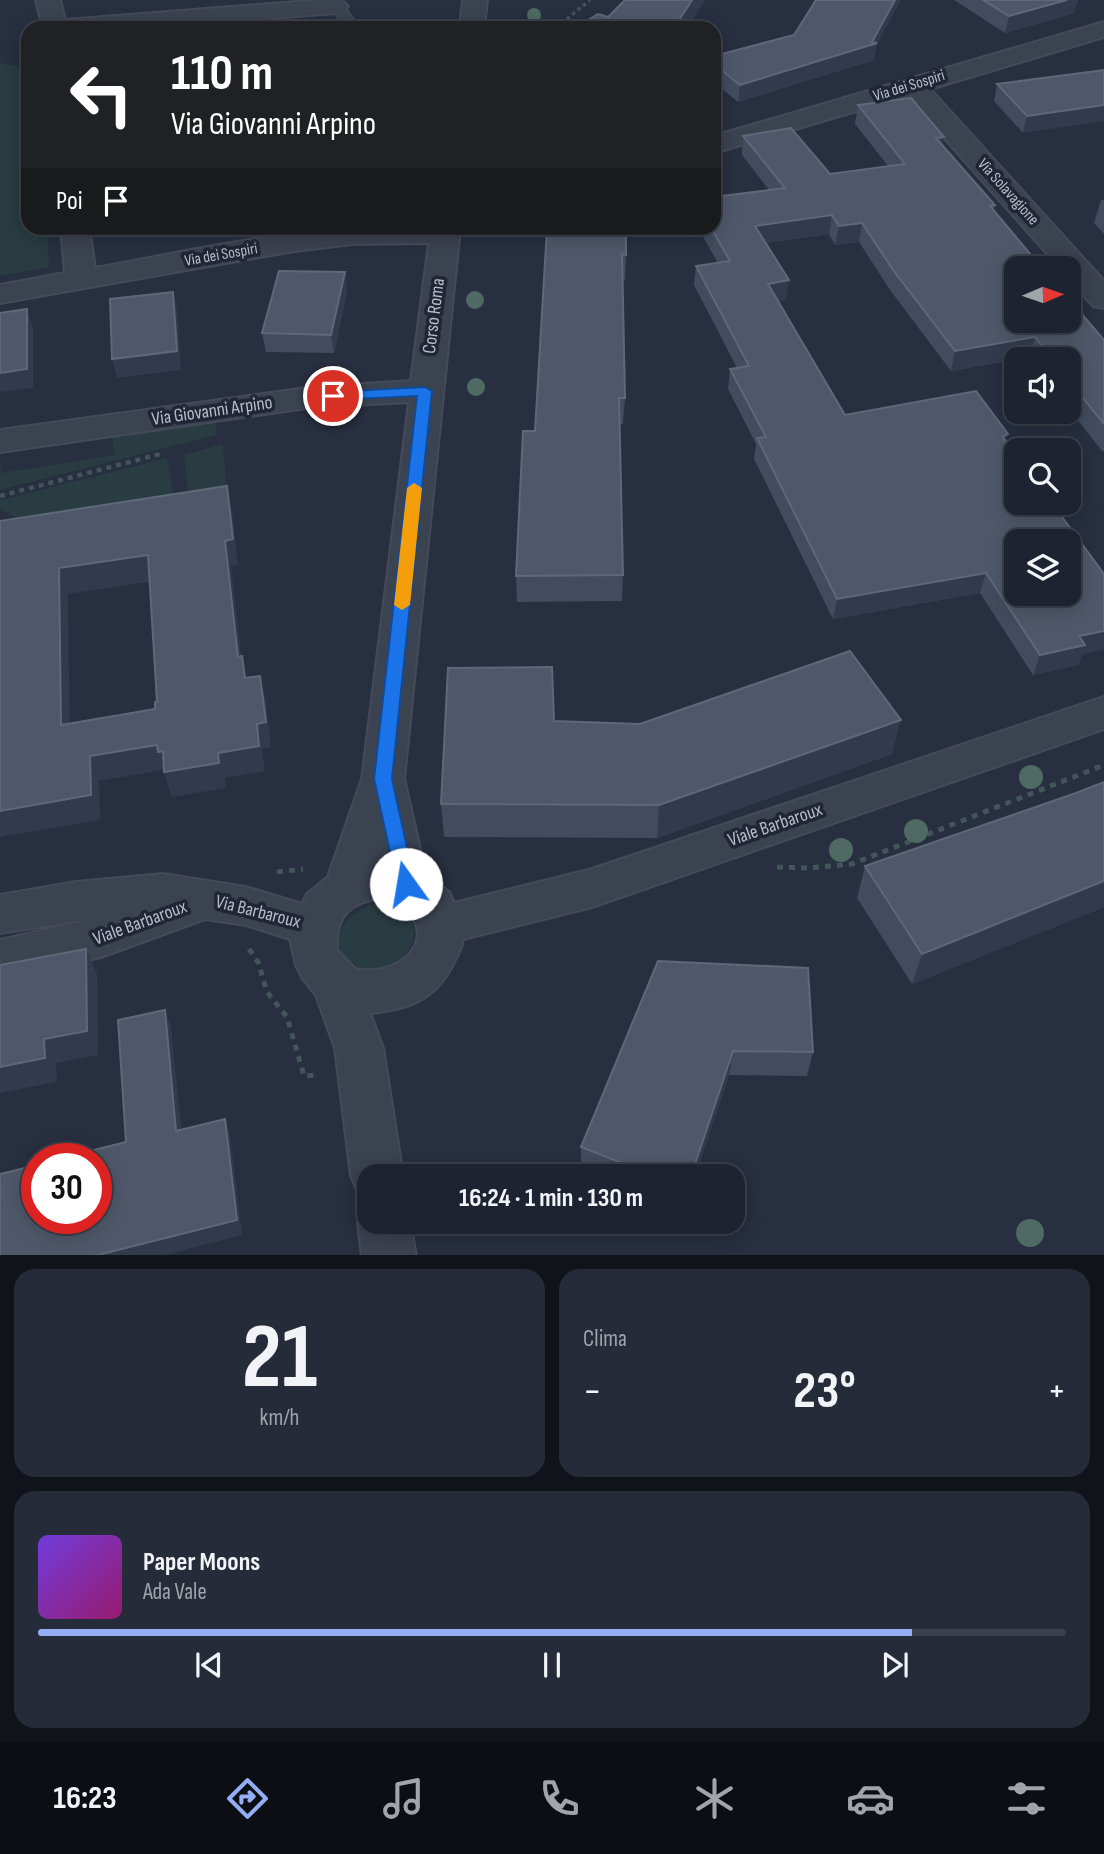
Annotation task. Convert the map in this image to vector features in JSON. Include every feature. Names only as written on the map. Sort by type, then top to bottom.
[{"type":"street","points":[[48,0],[53,21]]},
{"type":"street","points":[[473,21],[475,0]]},
{"type":"street","points":[[144,21],[336,6]]},
{"type":"street","name":"Via dei Sospiri","points":[[721,143],[1104,29]]},
{"type":"street","name":"Via Solavagione","points":[[912,85],[1104,299]]},
{"type":"street","points":[[81,235],[81,278]]},
{"type":"street","name":"Via dei Sospiri","points":[[0,294],[81,278],[353,235]]},
{"type":"street","name":"Corso Roma","points":[[346,888],[383,779],[444,235]]},
{"type":"street","name":"Via Giovanni Arpino","points":[[0,440],[314,397],[425,391]]},
{"type":"street","name":"Viale Barbaroux","points":[[442,925],[592,888],[1104,713]]},
{"type":"street","name":"Corso Roma","points":[[383,779],[406,884]]},
{"type":"street","points":[[359,1048],[432,962],[440,944],[442,925],[436,908],[423,893],[406,884],[385,879],[364,881],[346,888],[329,900],[317,916],[311,935],[313,953],[321,970],[335,983],[354,991],[376,993],[397,989],[417,978]]},
{"type":"street","name":"Viale Barbaroux","points":[[0,914],[76,901],[163,893],[202,899]]},
{"type":"street","name":"Viale Barbaroux","points":[[0,960],[73,947],[161,918],[202,899]]},
{"type":"street","name":"Via Barbaroux","points":[[202,899],[246,906],[314,927]]},
{"type":"street","points":[[335,983],[359,1048],[375,1164]]},
{"type":"street","points":[[386,1234],[389,1255]]},
{"type":"lane","points":[[336,6],[348,21]]},
{"type":"path","points":[[564,21],[590,0]]},
{"type":"path","points":[[0,496],[164,453]]},
{"type":"path","points":[[765,870],[852,864],[1104,765]]},
{"type":"green space","points":[[0,63],[21,68],[21,235],[47,235],[49,267],[0,276]]},
{"type":"green space","points":[[216,422],[216,435],[0,490],[0,455],[1,473],[114,455],[112,437]]},
{"type":"green space","points":[[223,444],[227,494],[189,499],[184,455]]},
{"type":"green space","points":[[167,458],[174,500],[25,521],[0,510],[0,500]]},
{"type":"green space","points":[[374,904],[399,910],[411,922],[414,936],[408,950],[397,962],[382,970],[364,969],[347,959],[340,950],[338,941],[339,933],[349,918]]},
{"type":"building","points":[[625,0],[692,0],[678,21],[586,21],[598,14],[608,17]]},
{"type":"building","points":[[816,0],[895,0],[872,42],[877,43],[740,85],[721,70],[721,54],[794,35]]},
{"type":"building","points":[[983,0],[1067,0],[1009,16]]},
{"type":"building","points":[[1104,70],[1104,105],[1027,116],[997,84]]},
{"type":"building","points":[[911,98],[944,137],[936,138],[995,205],[990,206],[1032,256],[1004,256],[1004,333],[1081,333],[1082,314],[1104,340],[1104,424],[1081,396],[1081,347],[1043,347],[1035,337],[955,351],[893,270],[862,223],[839,226],[832,215],[755,226],[789,280],[768,284],[845,415],[976,391],[1008,434],[1003,437],[1004,515],[1061,515],[1071,529],[1004,529],[1004,600],[986,573],[837,599],[757,438],[766,437],[730,369],[749,366],[696,266],[730,261],[715,235],[721,235],[721,196],[785,188],[743,136],[791,128],[830,174],[905,164],[858,105]]},
{"type":"building","points":[[547,235],[626,235],[626,255],[622,254],[625,398],[619,398],[623,575],[516,576],[523,431],[535,431]]},
{"type":"building","points":[[279,271],[345,272],[331,335],[262,333]]},
{"type":"building","points":[[173,292],[177,351],[112,359],[110,299]]},
{"type":"building","points":[[27,309],[27,369],[0,373],[0,313]]},
{"type":"building","points":[[227,486],[233,539],[225,541],[238,657],[242,656],[245,678],[260,676],[266,722],[257,724],[259,746],[218,753],[219,763],[164,772],[163,751],[158,752],[157,745],[90,756],[91,795],[0,811],[0,521]],"holes":[[[148,555],[157,702],[155,709],[61,725],[59,568]]]},
{"type":"building","points":[[1081,543],[1104,574],[1104,631],[1079,636],[1085,645],[1040,655],[1008,606],[1081,606]]},
{"type":"building","points":[[850,651],[901,720],[659,805],[441,804],[448,668],[552,667],[554,721],[640,724]]},
{"type":"building","points":[[1104,782],[1104,881],[922,954],[865,866],[1076,793]]},
{"type":"building","points":[[86,949],[87,1031],[44,1039],[45,1058],[0,1067],[0,965]]},
{"type":"building","points":[[658,961],[808,968],[813,1052],[733,1051],[695,1164],[624,1164],[581,1147]]},
{"type":"building","points":[[165,1010],[176,1131],[225,1119],[237,1220],[98,1255],[0,1255],[0,1174],[21,1169],[21,1234],[112,1234],[112,1146],[126,1142],[118,1020]]},
{"type":"slow traffic","points":[[402,605],[414,488]]},
{"type":"route","points":[[333,396],[425,391],[383,779],[406,884]]}]
